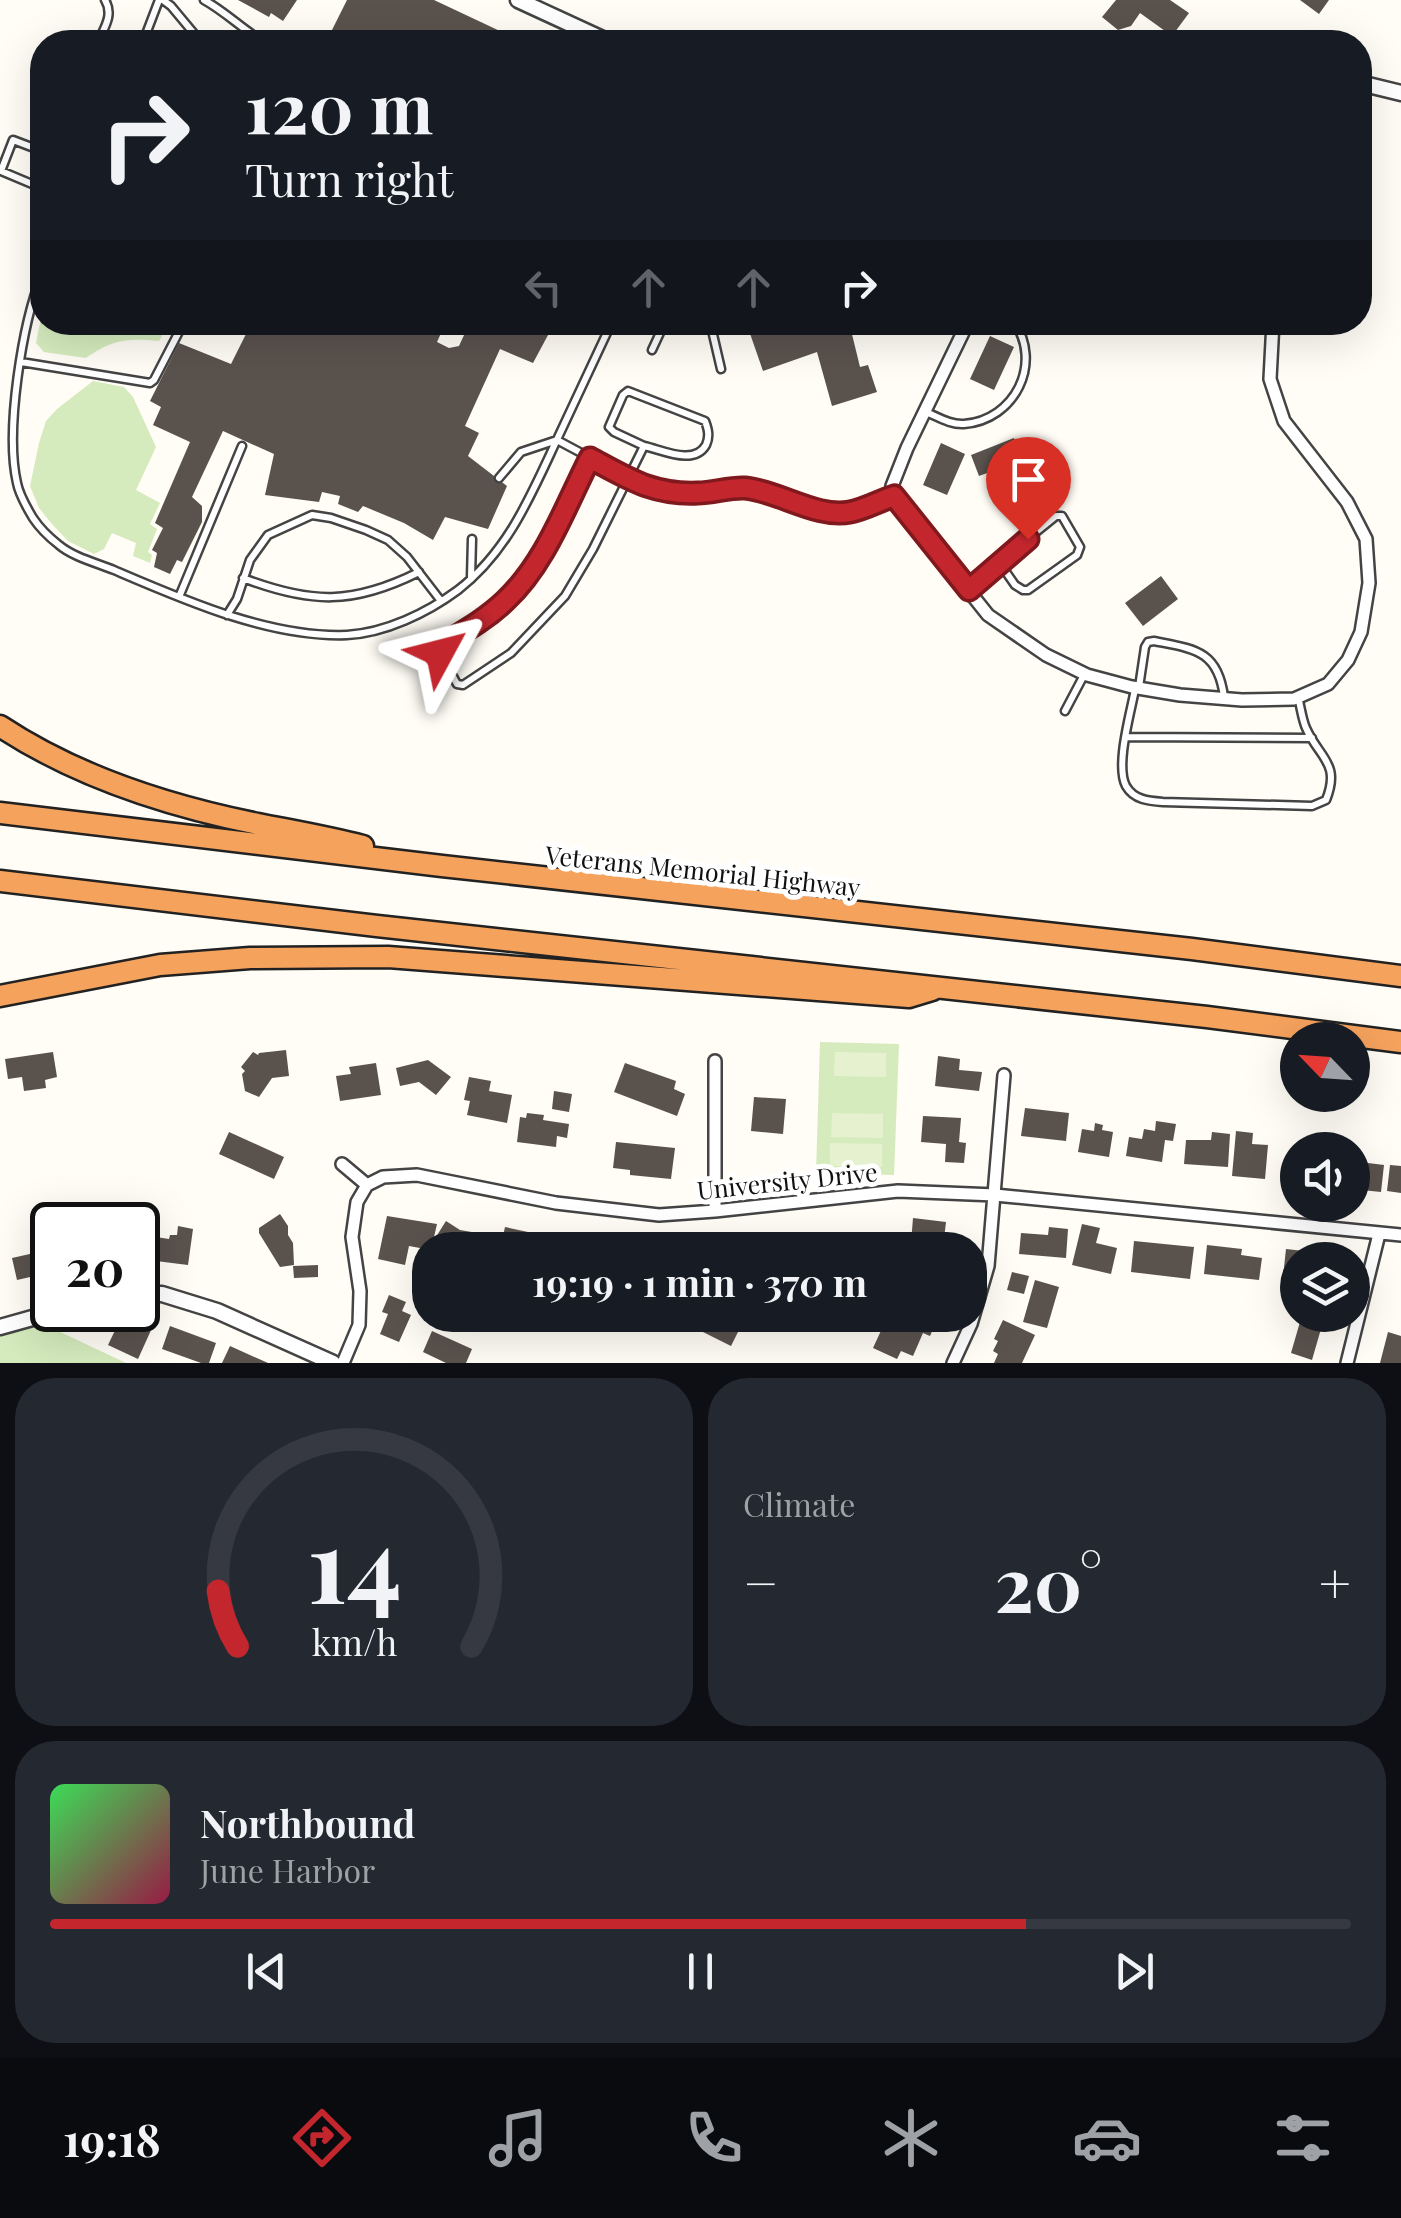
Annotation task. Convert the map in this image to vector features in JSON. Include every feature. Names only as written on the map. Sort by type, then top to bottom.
[{"type":"highway","points":[[0,726],[102,780],[179,805],[442,866]]},
{"type":"highway","name":"Veterans Memorial Highway","points":[[0,813],[1172,946],[1401,976]]},
{"type":"highway","points":[[0,881],[377,926],[944,986],[1401,1042]]},
{"type":"highway","points":[[0,996],[160,965],[250,958],[388,957],[908,997],[944,986]]},
{"type":"street","points":[[518,0],[583,30]]},
{"type":"street","points":[[1372,86],[1401,92]]},
{"type":"street","points":[[962,335],[907,448],[892,486],[894,496],[988,615],[1046,655],[1084,674],[1137,688],[1180,696],[1242,700],[1298,697],[1328,684],[1348,660],[1361,632],[1369,583],[1366,539],[1347,502],[1284,422],[1270,379],[1272,335]]},
{"type":"street","points":[[715,1061],[715,1211]]},
{"type":"street","points":[[953,1363],[988,1266],[1004,1075]]},
{"type":"street","points":[[342,1164],[367,1184],[357,1202],[352,1237],[360,1291],[359,1326],[343,1363]]},
{"type":"street","name":"University Drive","points":[[367,1184],[417,1174],[556,1203],[659,1214],[898,1191],[995,1195],[1401,1235]]},
{"type":"street","points":[[1347,1363],[1379,1234]]},
{"type":"street","points":[[160,1294],[216,1311],[333,1363]]},
{"type":"street","points":[[0,1326],[30,1318]]},
{"type":"lane","points":[[104,30],[110,16],[105,0]]},
{"type":"lane","points":[[148,30],[161,0],[191,30]]},
{"type":"lane","points":[[204,0],[242,30]]},
{"type":"lane","points":[[30,147],[13,140],[1,171],[30,183]]},
{"type":"lane","points":[[30,314],[12,451],[17,487],[34,520],[61,548],[178,597],[308,634],[351,635],[401,623],[471,579],[506,541],[524,510],[606,335]]},
{"type":"lane","points":[[21,362],[150,384],[177,335]]},
{"type":"lane","points":[[652,350],[659,335]]},
{"type":"lane","points":[[714,335],[721,369]]},
{"type":"lane","points":[[926,412],[961,424],[996,413],[1008,404],[1026,370],[1027,349],[1020,335]]},
{"type":"lane","points":[[628,391],[708,426],[705,447],[689,457],[644,446],[610,427],[623,394],[628,391]]},
{"type":"lane","points":[[499,478],[520,452],[557,440],[660,492],[716,493],[742,488],[823,512],[847,513],[894,496]]},
{"type":"lane","points":[[178,597],[242,446]]},
{"type":"lane","points":[[590,458],[532,570],[484,620],[440,646],[457,684],[462,686],[512,653],[565,596],[644,446]]},
{"type":"lane","points":[[227,614],[237,599],[250,560],[268,535],[312,515],[388,540],[441,601]]},
{"type":"lane","points":[[969,590],[999,562],[1056,516],[1062,516],[1080,547],[1069,562],[1028,590],[1016,585],[999,562]]},
{"type":"lane","points":[[471,579],[472,539]]},
{"type":"lane","points":[[243,578],[294,595],[319,598],[346,597],[388,587],[419,572]]},
{"type":"lane","points":[[1224,699],[1221,678],[1204,654],[1148,642],[1122,769],[1126,785],[1135,796],[1146,800],[1312,806],[1326,800],[1332,776],[1327,759],[1304,723],[1298,697]]},
{"type":"lane","points":[[1065,711],[1084,674]]},
{"type":"lane","points":[[1126,737],[1312,738]]},
{"type":"green space","points":[[38,335],[162,336],[159,341],[113,343],[86,358],[44,352],[36,343]]},
{"type":"green space","points":[[93,381],[124,387],[133,397],[156,447],[136,490],[160,503],[150,524],[157,529],[148,552],[152,555],[150,563],[133,556],[136,543],[112,533],[104,549],[94,554],[68,541],[39,508],[30,486],[46,421]]},
{"type":"green space","points":[[820,1042],[899,1044],[894,1175],[816,1173]]},
{"type":"green space","points":[[835,1052],[886,1053],[886,1077],[834,1076]]},
{"type":"green space","points":[[832,1113],[883,1114],[883,1138],[831,1137]]},
{"type":"green space","points":[[830,1143],[882,1144],[882,1167],[830,1166]]},
{"type":"green space","points":[[20,1313],[30,1318],[30,1332],[60,1332],[126,1363],[0,1363],[0,1319]]},
{"type":"building","points":[[238,0],[297,0],[283,21]]},
{"type":"building","points":[[347,0],[434,0],[498,30],[332,30]]},
{"type":"building","points":[[1116,0],[1170,0],[1189,13],[1176,30],[1164,30],[1140,13],[1131,26],[1118,30],[1102,17]]},
{"type":"building","points":[[1300,0],[1329,0],[1319,14]]},
{"type":"building","points":[[246,335],[440,335],[437,342],[449,348],[459,346],[464,335],[548,335],[533,363],[500,349],[465,426],[479,433],[468,456],[507,486],[488,529],[445,517],[433,540],[363,506],[358,512],[338,504],[340,496],[322,492],[319,502],[265,495],[274,454],[223,431],[192,497],[202,506],[202,522],[182,562],[177,560],[170,574],[154,567],[157,553],[152,550],[163,528],[155,523],[190,442],[153,425],[161,407],[150,401],[179,343],[231,364]]},
{"type":"building","points":[[751,335],[852,335],[860,367],[868,365],[877,392],[832,406],[817,352],[763,371]]},
{"type":"building","points":[[990,336],[1014,347],[994,390],[970,379]]},
{"type":"building","points":[[1014,438],[1022,460],[979,476],[971,455]]},
{"type":"building","points":[[941,443],[965,454],[947,495],[923,485]]},
{"type":"building","points":[[1161,576],[1178,599],[1143,626],[1125,603]]},
{"type":"building","points":[[286,1050],[289,1076],[272,1078],[259,1097],[245,1091],[245,1071],[241,1067],[253,1052],[258,1055]]},
{"type":"building","points":[[53,1052],[57,1077],[45,1080],[46,1088],[24,1091],[22,1077],[8,1079],[5,1059]]},
{"type":"building","points":[[938,1056],[960,1059],[959,1070],[982,1072],[979,1091],[935,1086]]},
{"type":"building","points":[[428,1060],[451,1077],[436,1095],[419,1082],[400,1086],[396,1068]]},
{"type":"building","points":[[376,1063],[381,1095],[340,1101],[336,1076],[351,1074],[349,1067]]},
{"type":"building","points":[[625,1063],[676,1081],[674,1089],[685,1094],[677,1116],[614,1092]]},
{"type":"building","points":[[469,1077],[491,1081],[489,1091],[512,1095],[507,1123],[467,1115],[470,1101],[464,1100]]},
{"type":"building","points":[[554,1091],[572,1094],[569,1112],[552,1109]]},
{"type":"building","points":[[754,1097],[786,1099],[783,1134],[751,1131]]},
{"type":"building","points":[[1025,1108],[1069,1113],[1066,1141],[1021,1136]]},
{"type":"building","points":[[527,1113],[569,1124],[567,1138],[557,1136],[556,1147],[517,1142],[520,1117],[526,1118]]},
{"type":"building","points":[[923,1116],[961,1118],[959,1142],[966,1143],[964,1163],[945,1162],[946,1144],[921,1142]]},
{"type":"building","points":[[1156,1121],[1176,1124],[1173,1141],[1165,1140],[1162,1162],[1126,1156],[1129,1137],[1142,1139],[1144,1129],[1155,1131]]},
{"type":"building","points":[[1095,1123],[1103,1125],[1102,1130],[1113,1132],[1109,1157],[1078,1152],[1082,1129],[1094,1131]]},
{"type":"building","points":[[1236,1131],[1253,1133],[1252,1144],[1268,1145],[1265,1179],[1232,1176]]},
{"type":"building","points":[[229,1132],[284,1157],[274,1179],[219,1154]]},
{"type":"building","points":[[1212,1132],[1230,1134],[1228,1167],[1184,1164],[1186,1140],[1211,1140]]},
{"type":"building","points":[[616,1142],[675,1148],[671,1179],[630,1175],[630,1170],[613,1168]]},
{"type":"building","points":[[1370,1163],[1384,1165],[1381,1192],[1370,1191]]},
{"type":"building","points":[[1390,1165],[1401,1166],[1401,1193],[1387,1191]]},
{"type":"building","points":[[280,1214],[293,1243],[294,1265],[280,1267],[259,1228]]},
{"type":"building","points":[[387,1216],[437,1224],[435,1232],[412,1232],[412,1247],[405,1265],[378,1259]]},
{"type":"building","points":[[913,1218],[946,1222],[945,1232],[912,1232]]},
{"type":"building","points":[[446,1221],[472,1232],[439,1232]]},
{"type":"building","points":[[1082,1224],[1100,1228],[1096,1243],[1117,1248],[1111,1274],[1072,1265]]},
{"type":"building","points":[[178,1226],[193,1229],[188,1265],[160,1262],[160,1238],[177,1235]]},
{"type":"building","points":[[1049,1227],[1068,1229],[1066,1258],[1019,1254],[1021,1233],[1048,1235]]},
{"type":"building","points":[[1134,1241],[1194,1247],[1190,1279],[1131,1272]]},
{"type":"building","points":[[1207,1245],[1242,1249],[1241,1255],[1262,1258],[1259,1280],[1204,1274]]},
{"type":"building","points":[[30,1254],[30,1277],[17,1280],[12,1258]]},
{"type":"building","points":[[318,1265],[318,1277],[294,1278],[293,1266]]},
{"type":"building","points":[[1012,1272],[1029,1276],[1024,1294],[1007,1290]]},
{"type":"building","points":[[1035,1280],[1059,1287],[1047,1328],[1023,1322]]},
{"type":"building","points":[[389,1295],[406,1302],[402,1311],[411,1315],[399,1342],[380,1334],[388,1314],[382,1312]]},
{"type":"building","points":[[1003,1320],[1035,1335],[1022,1363],[994,1363],[998,1354],[993,1351],[998,1341],[994,1339]]},
{"type":"building","points":[[170,1326],[216,1343],[209,1363],[162,1349]]},
{"type":"building","points":[[114,1332],[150,1332],[138,1359],[108,1345]]},
{"type":"building","points":[[432,1332],[472,1349],[466,1363],[446,1363],[423,1352]]},
{"type":"building","points":[[703,1332],[738,1332],[731,1346]]},
{"type":"building","points":[[880,1332],[932,1332],[930,1336],[923,1333],[913,1356],[901,1351],[897,1359],[873,1348]]},
{"type":"building","points":[[1297,1332],[1320,1332],[1312,1360],[1291,1353]]},
{"type":"building","points":[[1388,1332],[1401,1336],[1401,1363],[1380,1363]]},
{"type":"building","points":[[230,1346],[268,1363],[222,1363]]},
{"type":"route","points":[[440,653],[440,646],[484,620],[509,598],[532,570],[590,458],[660,492],[716,493],[742,488],[823,512],[847,513],[894,496],[969,590],[1028,539]]}]
